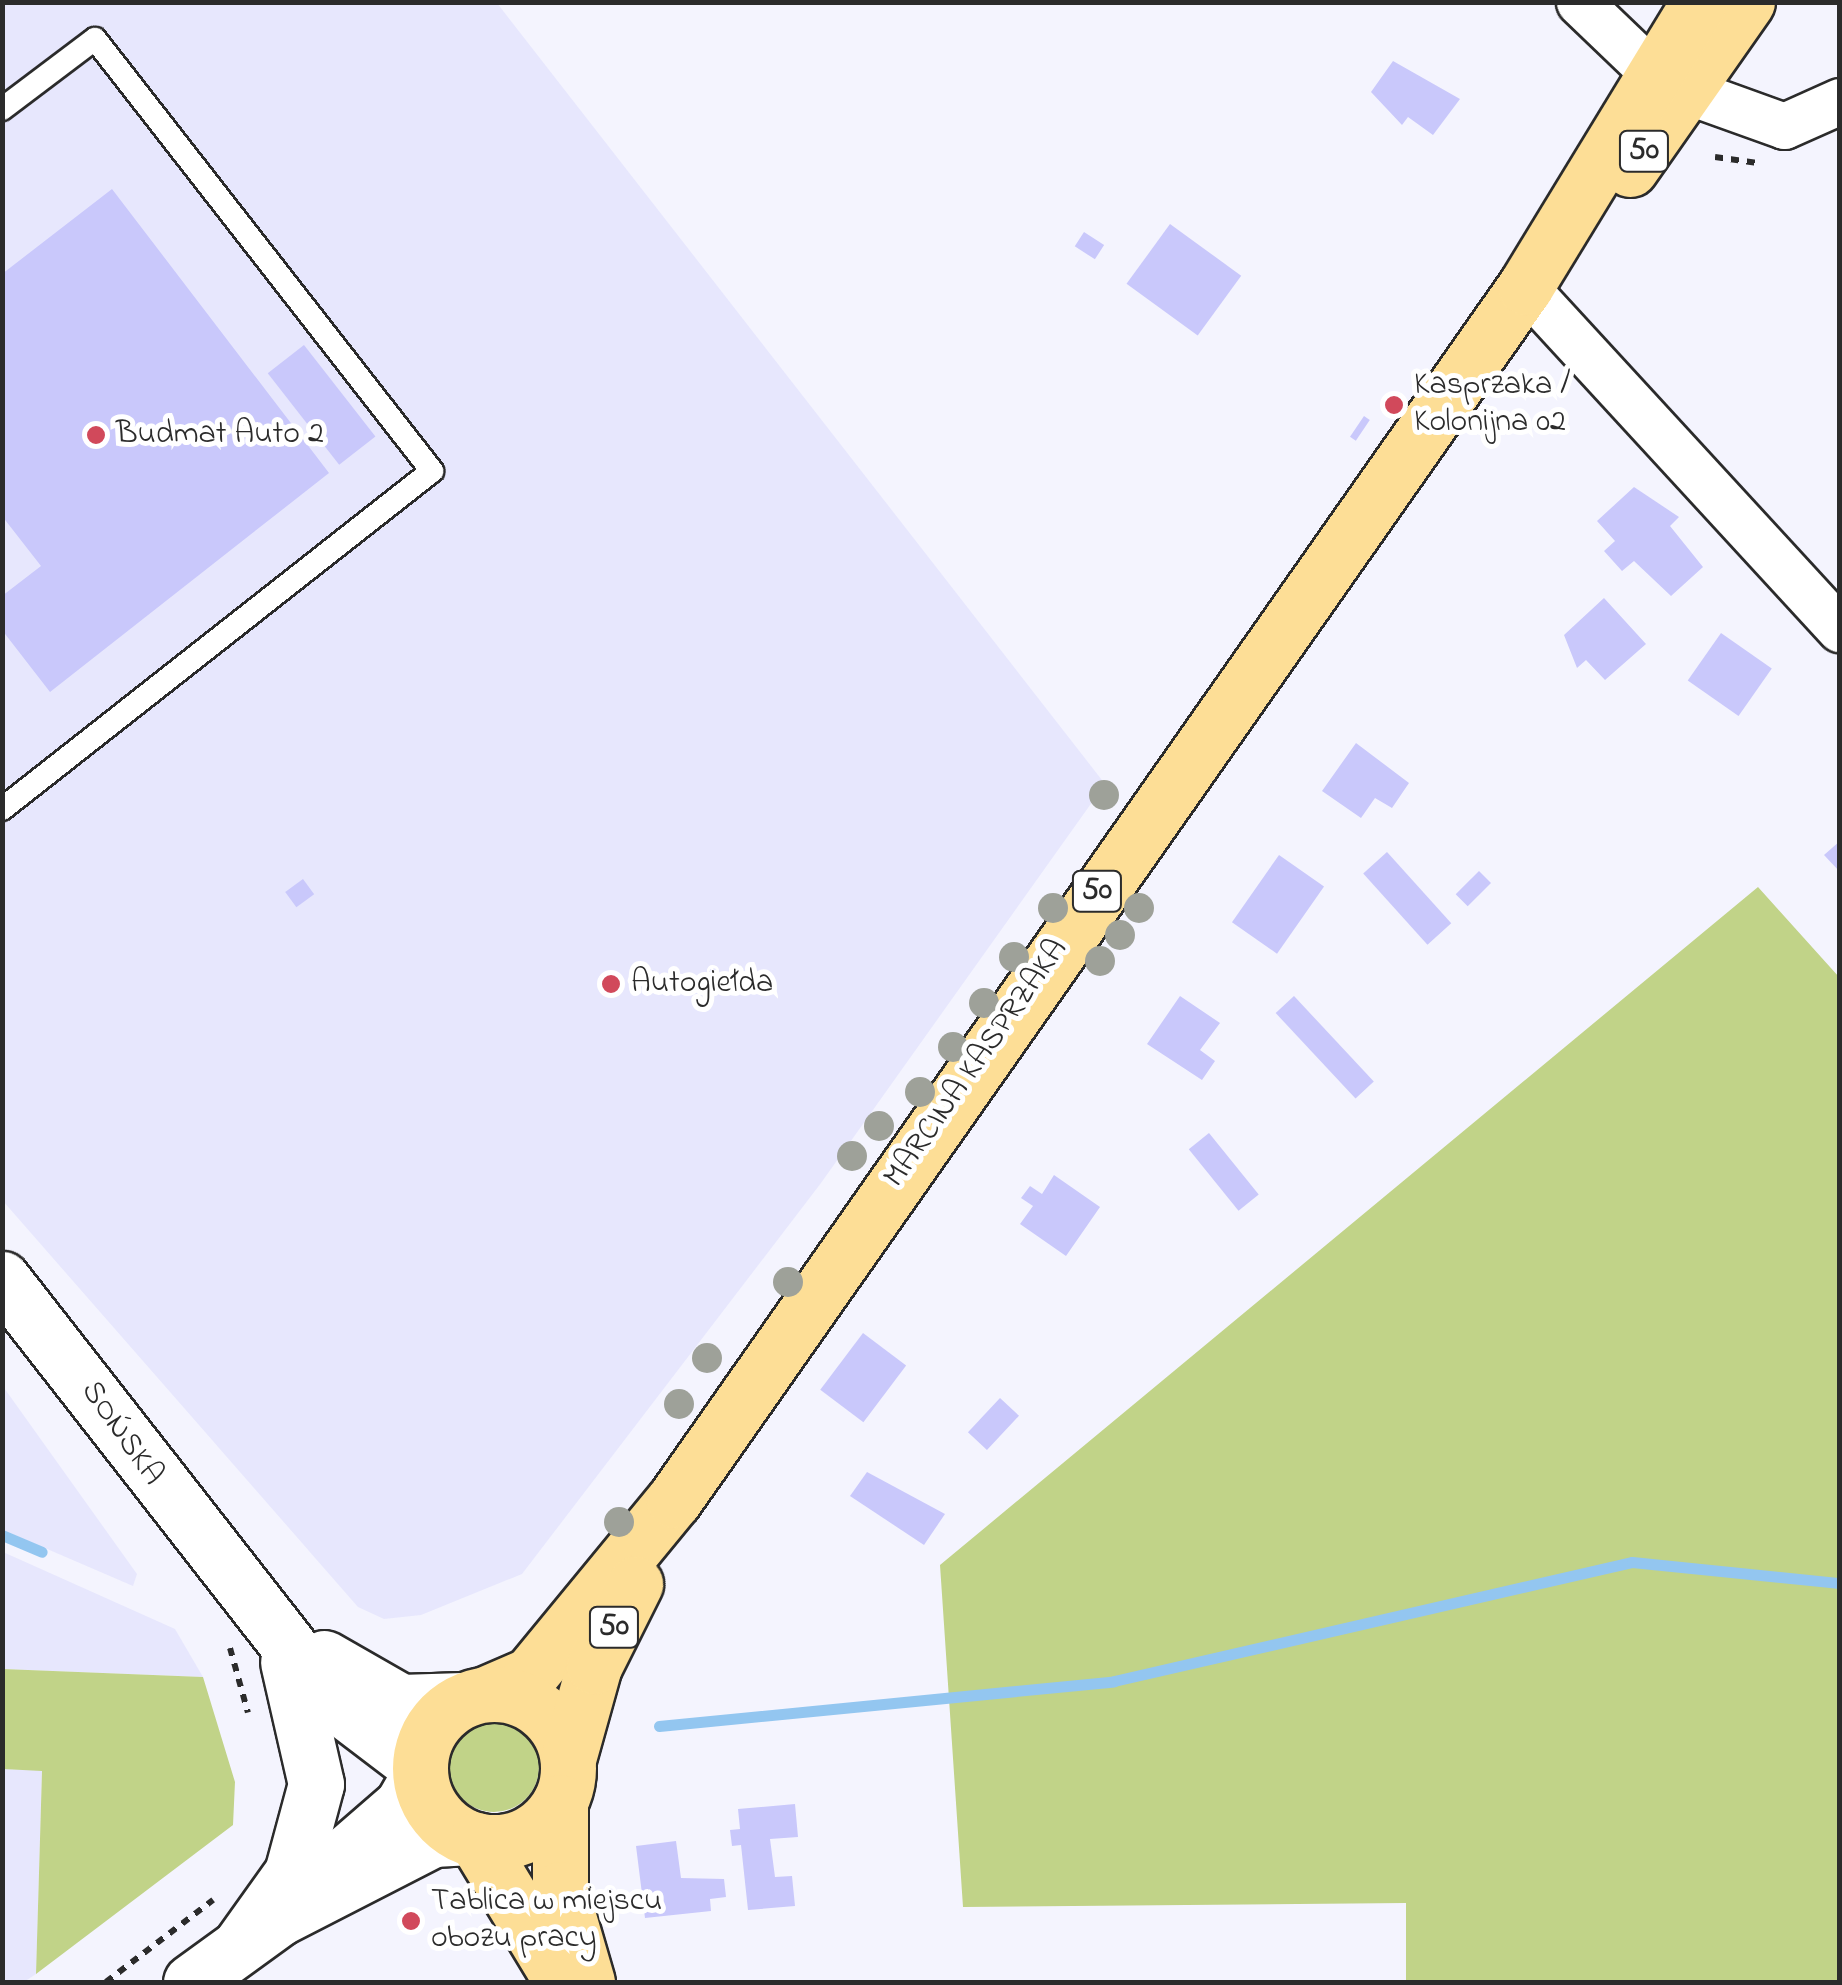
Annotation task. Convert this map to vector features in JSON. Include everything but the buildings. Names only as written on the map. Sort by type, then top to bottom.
[{"type":"main road","name":"MARCINA KASPRZAKA","points":[[476,1697],[514,1686],[559,1644],[674,1500],[1525,287],[1615,190],[1669,81],[1699,2]]},
{"type":"main road","name":"MARCINA KASPRZAKA","points":[[1669,81],[1747,2]]},
{"type":"main road","name":"MARCINA KASPRZAKA","points":[[564,1780],[594,1666],[674,1500]]},
{"type":"main road","points":[[471,1839],[526,1835],[564,1780],[542,1711],[476,1697],[428,1732],[420,1770],[434,1812],[471,1839],[562,1982]]},
{"type":"main road","name":"50","points":[[564,1780],[560,1889],[587,1982]]},
{"type":"street","points":[[1579,2],[1669,81],[1784,126],[1840,102]]},
{"type":"street","points":[[1525,287],[1840,630]]},
{"type":"street","name":"SOŃSKA","points":[[2,1279],[227,1609],[378,1694],[427,1705],[476,1697]]},
{"type":"street","name":"SOŃSKA","points":[[227,1609],[278,1636],[331,1700],[420,1770]]},
{"type":"street","points":[[261,1931],[292,1873],[316,1784],[305,1709],[278,1636]]},
{"type":"street","points":[[191,1982],[261,1931],[402,1805],[420,1770]]},
{"type":"street","points":[[261,1931],[433,1840],[471,1839]]},
{"type":"lane","points":[[2,110],[95,39],[432,471],[2,809]]},
{"type":"path","points":[[227,1609],[252,1727]]},
{"type":"path","points":[[106,1982],[224,1892]]},
{"type":"shaded area","points":[[2,3],[497,3],[1105,784],[821,1183],[522,1574],[421,1615],[384,1619],[358,1607],[3,1201]]},
{"type":"shaded area","points":[[2,1385],[137,1574],[133,1586],[3,1530]]},
{"type":"shaded area","points":[[3,1552],[175,1629],[203,1677],[3,1669]]},
{"type":"shaded area","points":[[3,1769],[42,1770],[36,1974],[24,1982],[3,1982]]},
{"type":"green space","points":[[1758,887],[1839,977],[1839,1982],[1406,1982],[1406,1903],[963,1907],[940,1565]]},
{"type":"green space","points":[[3,1669],[203,1677],[235,1782],[233,1825],[36,1974],[42,1771],[3,1769]]},
{"type":"green space","points":[[494,1722],[511,1725],[526,1735],[536,1750],[536,1784],[526,1799],[511,1809],[494,1812],[477,1809],[462,1799],[452,1784],[449,1767],[452,1750],[462,1735],[477,1725]]},
{"type":"waterway","points":[[2,1535],[42,1552]]},
{"type":"waterway","points":[[659,1726],[1114,1681],[1632,1562],[1840,1583]]},
{"type":"place","name":"Kasprzaka / Kolonijna 02","points":[[1394,405]]},
{"type":"place","name":"Budmat Auto 2","points":[[96,435]]},
{"type":"place","name":"Autogiełda","points":[[611,984]]},
{"type":"place","name":"Tablica w miejscu obozu pracy","points":[[411,1921]]}]
